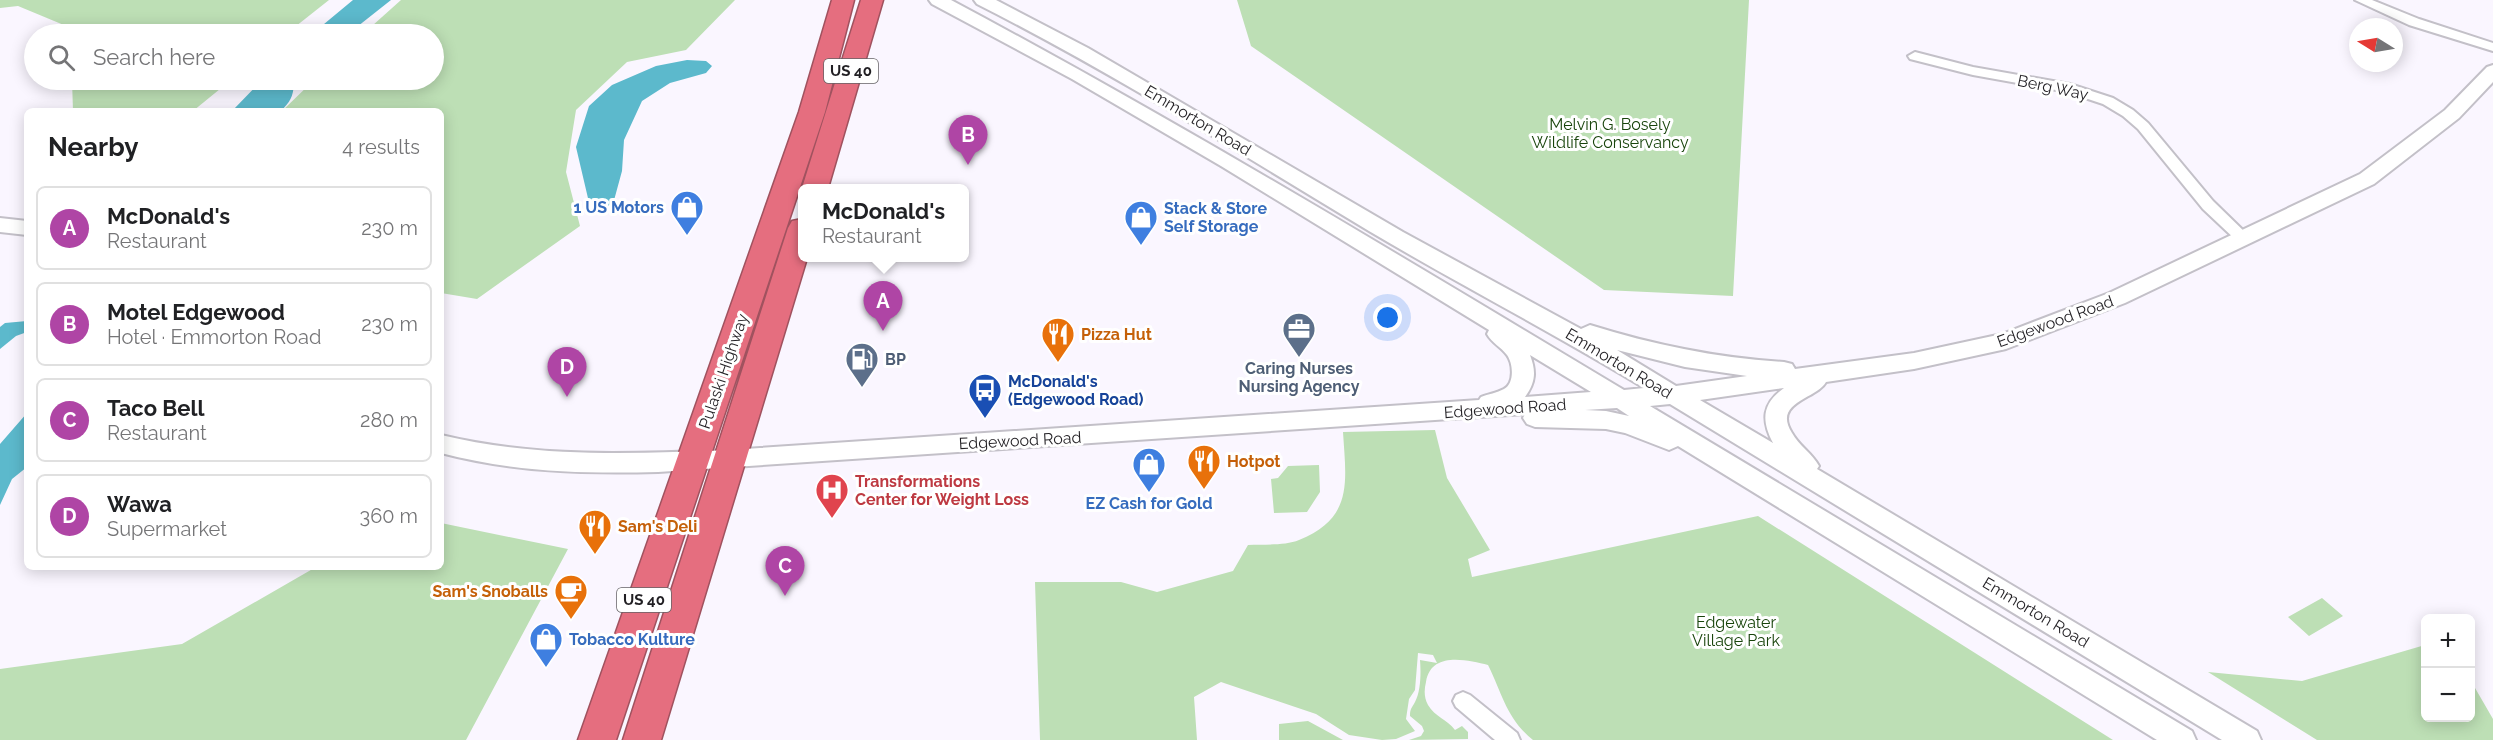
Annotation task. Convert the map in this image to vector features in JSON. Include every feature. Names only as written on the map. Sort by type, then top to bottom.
[{"type":"highway","name":"Pulaski Highway","points":[[597,740],[812,112],[843,0]]},
{"type":"highway","name":"US 40","points":[[817,184],[872,0]]},
{"type":"highway","name":"Pulaski Highway","points":[[642,740],[798,241]]},
{"type":"main road","name":"Emmorton Road","points":[[938,0],[1078,75],[1228,160],[2182,740]]},
{"type":"main road","name":"Emmorton Road","points":[[983,0],[1088,55],[1373,224],[1510,297],[2247,740]]},
{"type":"main road","name":"Edgewood Road","points":[[444,445],[498,456],[542,460],[730,459],[1672,395],[1924,359],[2006,341],[2117,298],[2367,179],[2452,114],[2493,71]]},
{"type":"main road","points":[[0,225],[24,228]]},
{"type":"main road","points":[[1510,297],[1566,324],[1656,354],[1713,365],[1839,372]]},
{"type":"main road","points":[[1471,410],[1513,395],[1519,388],[1524,369],[1516,351],[1475,309]]},
{"type":"main road","points":[[1837,494],[1794,455],[1778,432],[1775,422],[1777,410],[1792,392],[1839,372]]},
{"type":"main road","points":[[1471,410],[1537,419],[1593,419],[1629,424],[1752,478]]},
{"type":"street","points":[[2361,0],[2414,22],[2493,47]]},
{"type":"street","name":"Berg Way","points":[[1915,56],[1973,71],[2070,88],[2108,101],[2128,113],[2143,126],[2208,205],[2242,237]]},
{"type":"street","points":[[1463,701],[1510,740]]},
{"type":"green space","points":[[0,0],[329,0],[299,24],[61,24],[18,6],[0,8]]},
{"type":"green space","points":[[401,0],[735,0],[686,50],[627,62],[576,110],[566,172],[580,226],[477,299],[444,294],[444,108],[285,108],[304,90],[444,90],[444,24],[374,24]]},
{"type":"green space","name":"Melvin G. Bosely Wildlife Conservancy","points":[[1237,0],[1749,0],[1733,296],[1604,290],[1251,46]]},
{"type":"green space","points":[[72,90],[219,90],[197,108],[73,108]]},
{"type":"green space","name":"Edgewater Village Park","points":[[1435,430],[1447,478],[1490,550],[1468,559],[1472,577],[1758,516],[2113,740],[1533,740],[1511,715],[1488,665],[1451,660],[1442,662],[1429,672],[1425,685],[1425,697],[1431,709],[1455,730],[1462,726],[1468,732],[1468,739],[1409,740],[1421,736],[1424,731],[1422,726],[1410,716],[1419,687],[1420,660],[1437,663],[1433,655],[1418,653],[1415,690],[1409,699],[1406,719],[1415,731],[1396,739],[1382,740],[1349,735],[1316,714],[1221,682],[1194,697],[1197,740],[1040,740],[1035,582],[1121,582],[1157,592],[1233,571],[1248,545],[1293,542],[1317,531],[1330,521],[1343,496],[1345,466],[1343,432]]},
{"type":"green space","points":[[1319,465],[1320,492],[1307,512],[1274,513],[1271,479],[1278,478],[1288,466]]},
{"type":"green space","points":[[444,524],[568,549],[466,740],[0,740],[0,669],[182,644],[311,570],[444,570]]},
{"type":"green space","points":[[2322,598],[2343,616],[2309,636],[2288,617]]},
{"type":"green space","points":[[2421,646],[2421,722],[2475,722],[2475,688],[2493,719],[2493,740],[2317,740],[2208,672],[2302,681]]},
{"type":"green space","points":[[1308,721],[1343,740],[1279,740],[1279,724]]},
{"type":"water","points":[[353,0],[391,0],[361,24],[324,24]]},
{"type":"water","points":[[687,60],[706,61],[712,66],[706,73],[670,83],[642,101],[624,140],[622,171],[613,204],[591,211],[576,147],[589,106],[612,85],[656,66]]},
{"type":"water","points":[[252,90],[293,90],[284,108],[235,108]]},
{"type":"water","points":[[24,321],[24,333],[16,336],[0,349],[0,327],[5,323]]},
{"type":"water","points":[[24,416],[24,469],[12,479],[0,505],[0,444]]},
{"type":"place","name":"Motel Edgewood","points":[[968,165]]},
{"type":"place","name":"1 US Motors","points":[[687,236]]},
{"type":"place","name":"Stack & Store Self Storage","points":[[1141,246]]},
{"type":"place","name":"McDonald's","points":[[883,331]]},
{"type":"place","name":"Caring Nurses Nursing Agency","points":[[1299,358]]},
{"type":"place","name":"Pizza Hut","points":[[1058,363]]},
{"type":"place","name":"BP","points":[[862,388]]},
{"type":"place","name":"Wawa","points":[[567,397]]},
{"type":"place","name":"McDonald's (Edgewood Road)","points":[[985,419]]},
{"type":"place","name":"Hotpot","points":[[1204,490]]},
{"type":"place","name":"EZ Cash for Gold","points":[[1149,493]]},
{"type":"place","name":"Transformations Center for Weight Loss","points":[[832,519]]},
{"type":"place","name":"Sam's Deli","points":[[595,555]]},
{"type":"place","name":"Taco Bell","points":[[785,596]]},
{"type":"place","name":"Sam's Snoballs","points":[[571,620]]},
{"type":"place","name":"Tobacco Kulture","points":[[546,668]]}]
